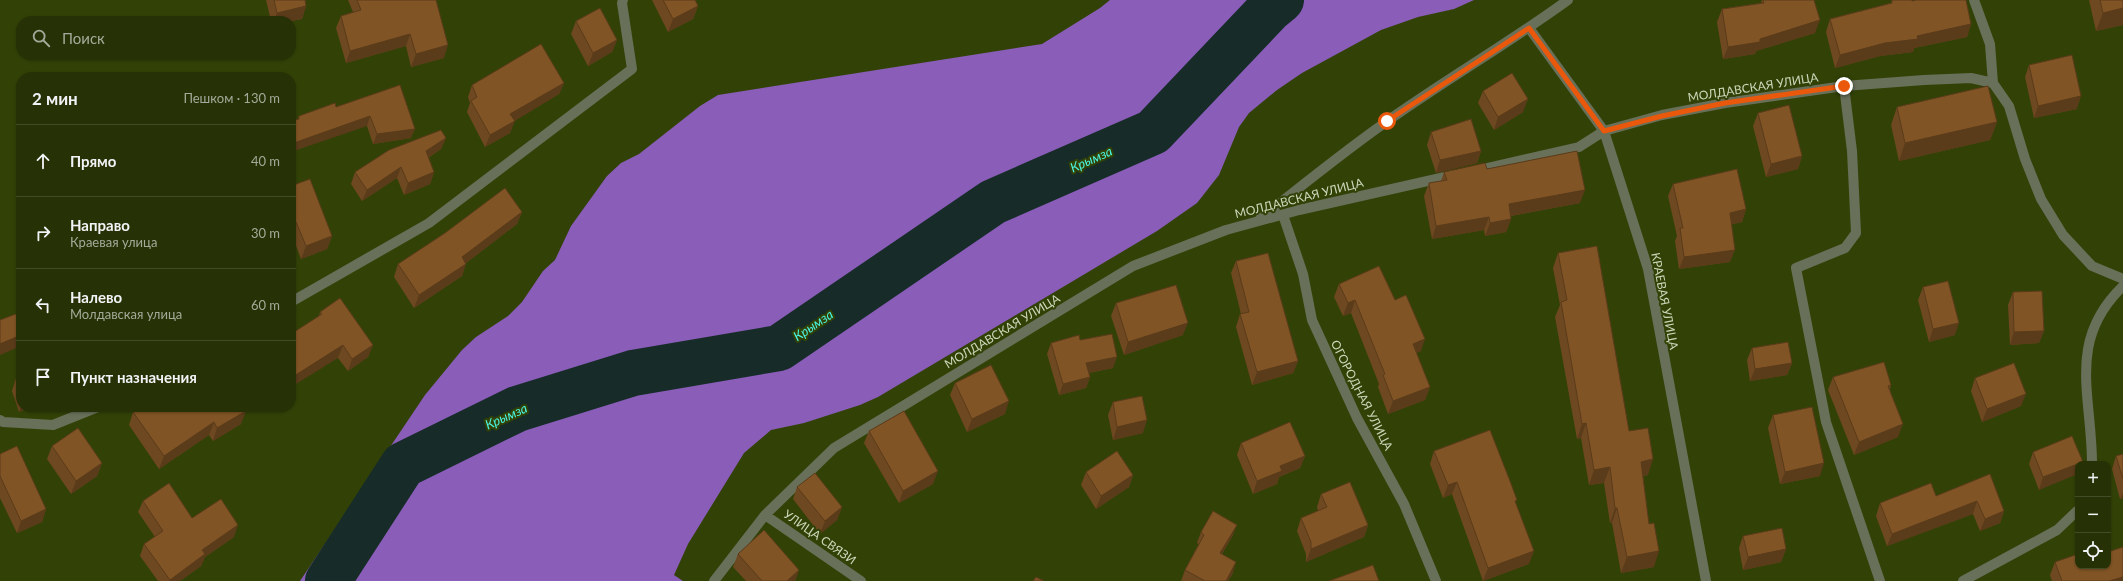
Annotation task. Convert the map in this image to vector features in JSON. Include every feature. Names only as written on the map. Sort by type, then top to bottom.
[{"type":"street","points":[[296,299],[429,223],[632,69],[622,3],[623,0]]},
{"type":"street","points":[[1257,222],[1327,165],[1387,121],[1529,28],[1568,0]]},
{"type":"street","points":[[1974,0],[1990,44],[1993,83],[2009,106],[2025,159],[2041,199],[2063,235],[2092,266],[2123,279]]},
{"type":"street","name":"КРАЕВАЯ УЛИЦА","points":[[1529,28],[1604,131],[1648,270],[1706,581]]},
{"type":"street","name":"МОЛДАВСКАЯ УЛИЦА","points":[[714,581],[765,515],[834,448],[1133,266],[1226,230],[1283,215],[1579,147],[1604,131],[1662,116],[1725,103],[1844,86],[1971,78],[1993,83]]},
{"type":"street","points":[[1844,86],[1852,151],[1856,232],[1845,248],[1796,268],[1826,422],[1880,581]]},
{"type":"street","name":"ОГОРОДНАЯ УЛИЦА","points":[[1283,215],[1303,274],[1312,320],[1357,418],[1404,504],[1436,581]]},
{"type":"street","points":[[2092,461],[2092,438],[2087,406],[2086,368],[2091,331],[2108,300],[2123,286]]},
{"type":"street","points":[[0,420],[3,422],[53,425],[86,412]]},
{"type":"street","points":[[1964,581],[2057,530],[2075,513]]},
{"type":"street","name":"УЛИЦА СВЯЗИ","points":[[765,515],[861,581]]},
{"type":"shaded area","points":[[1110,0],[1474,0],[1454,9],[1418,17],[1381,30],[1302,73],[1277,90],[1249,113],[1239,127],[1219,175],[1197,203],[1157,231],[878,397],[860,405],[804,423],[771,430],[744,453],[688,544],[674,575],[683,581],[300,581],[425,395],[462,350],[476,337],[508,316],[522,302],[543,271],[555,260],[571,226],[607,176],[621,163],[639,154],[700,106],[718,95],[1042,44],[1100,8]]},
{"type":"building","points":[[274,0],[305,0],[306,6],[277,13]]},
{"type":"building","points":[[357,0],[436,0],[448,45],[416,54],[410,34],[350,51],[341,16],[361,10]]},
{"type":"building","points":[[663,0],[695,0],[698,6],[673,19]]},
{"type":"building","points":[[1763,0],[1814,0],[1820,20],[1760,39],[1760,42],[1728,47],[1722,9],[1764,3]]},
{"type":"building","points":[[1892,0],[1966,0],[1971,24],[1917,36],[1918,39],[1885,43],[1840,55],[1830,19],[1892,3]]},
{"type":"building","points":[[2100,0],[2123,0],[2123,8],[2103,13]]},
{"type":"building","points":[[600,8],[617,40],[593,53],[576,21]]},
{"type":"building","points":[[541,44],[564,83],[510,114],[515,121],[490,135],[471,101],[477,97],[472,85]]},
{"type":"building","points":[[2072,55],[2081,96],[2038,106],[2029,65]]},
{"type":"building","points":[[1512,73],[1528,99],[1498,117],[1483,91]]},
{"type":"building","points":[[400,85],[415,129],[377,134],[370,116],[296,142],[296,120],[299,119],[299,116],[335,103],[336,107]]},
{"type":"building","points":[[1988,86],[1997,122],[1905,143],[1897,107]]},
{"type":"building","points":[[1789,105],[1802,156],[1771,164],[1758,113]]},
{"type":"building","points":[[1471,119],[1481,151],[1440,160],[1431,132]]},
{"type":"building","points":[[441,130],[446,138],[426,151],[434,172],[408,183],[401,167],[367,190],[355,172],[389,150]]},
{"type":"building","points":[[1577,151],[1585,190],[1509,204],[1511,219],[1490,223],[1489,217],[1436,226],[1429,183],[1447,180],[1444,172],[1485,163],[1487,169]]},
{"type":"building","points":[[1737,169],[1746,209],[1730,213],[1735,250],[1684,257],[1680,228],[1683,228],[1673,184]]},
{"type":"building","points":[[310,179],[332,236],[306,246],[296,222],[296,184]]},
{"type":"building","points":[[505,188],[522,212],[462,257],[466,264],[419,295],[398,264],[445,233]]},
{"type":"building","points":[[1597,246],[1629,431],[1648,428],[1653,459],[1641,462],[1649,524],[1654,523],[1659,551],[1627,557],[1617,508],[1615,508],[1610,467],[1594,470],[1586,423],[1582,424],[1561,302],[1567,300],[1558,253]]},
{"type":"building","points":[[1268,253],[1298,361],[1257,372],[1240,314],[1249,312],[1236,261]]},
{"type":"building","points":[[1379,266],[1395,300],[1406,295],[1425,339],[1413,344],[1430,387],[1393,401],[1383,375],[1385,374],[1355,300],[1348,303],[1339,284]]},
{"type":"building","points":[[1948,281],[1959,323],[1933,329],[1923,287]]},
{"type":"building","points":[[1176,285],[1188,323],[1128,342],[1116,303]]},
{"type":"building","points":[[2042,291],[2044,331],[2014,332],[2013,292]]},
{"type":"building","points":[[340,298],[373,345],[352,359],[343,345],[296,375],[296,331],[322,314],[320,312]]},
{"type":"building","points":[[16,314],[16,337],[0,344],[0,320]]},
{"type":"building","points":[[1112,334],[1117,357],[1086,363],[1090,377],[1063,384],[1051,343],[1079,335],[1080,340]]},
{"type":"building","points":[[1788,342],[1792,363],[1755,369],[1752,348]]},
{"type":"building","points":[[1884,362],[1891,385],[1888,386],[1903,424],[1859,442],[1833,377]]},
{"type":"building","points":[[2014,363],[2026,394],[1987,409],[1975,378]]},
{"type":"building","points":[[991,365],[1009,401],[972,419],[955,383]]},
{"type":"building","points":[[1142,396],[1147,420],[1117,427],[1113,402]]},
{"type":"building","points":[[1812,407],[1824,463],[1785,472],[1773,415]]},
{"type":"building","points":[[904,411],[938,471],[903,491],[869,431]]},
{"type":"building","points":[[133,412],[244,412],[217,428],[214,422],[164,456]]},
{"type":"building","points":[[1290,422],[1305,456],[1280,466],[1282,471],[1257,481],[1241,443]]},
{"type":"building","points":[[78,428],[102,463],[76,481],[52,446]]},
{"type":"building","points":[[1490,430],[1517,500],[1515,501],[1534,551],[1488,568],[1457,482],[1448,485],[1434,451]]},
{"type":"building","points":[[2072,436],[2083,461],[2075,461],[2075,465],[2043,477],[2033,452]]},
{"type":"building","points":[[17,446],[46,509],[21,521],[0,476],[0,454]]},
{"type":"building","points":[[1117,451],[1133,475],[1101,496],[1086,472]]},
{"type":"building","points":[[2123,454],[2123,479],[2116,456]]},
{"type":"building","points":[[815,473],[842,507],[825,521],[797,487]]},
{"type":"building","points":[[1990,474],[2004,511],[1985,519],[1977,501],[1892,534],[1880,503],[1931,483],[1936,496]]},
{"type":"building","points":[[1350,482],[1368,525],[1311,549],[1311,542],[1301,518],[1327,507],[1321,494]]},
{"type":"building","points":[[169,483],[192,518],[221,499],[238,525],[202,550],[205,554],[170,580],[144,544],[163,531],[143,501]]},
{"type":"building","points":[[1213,511],[1237,525],[1220,553],[1236,562],[1226,581],[1205,581],[1185,570],[1204,535],[1201,532]]},
{"type":"building","points":[[1782,528],[1786,549],[1748,557],[1743,536]]},
{"type":"building","points":[[764,530],[799,570],[787,581],[762,581],[738,554]]},
{"type":"building","points":[[2123,547],[2123,577],[2109,581],[2062,581],[2055,562],[2075,555],[2075,569],[2111,569],[2111,551]]},
{"type":"building","points":[[1373,565],[1379,581],[1329,581]]},
{"type":"building","points":[[1036,577],[1044,581],[1033,581]]},
{"type":"waterway","name":"Крымза","points":[[328,581],[403,465],[517,409],[633,373],[779,348],[993,202],[1153,132],[1270,9],[1281,0]]},
{"type":"route","points":[[1387,121],[1529,28],[1604,131],[1662,116],[1725,103],[1844,86]]}]
